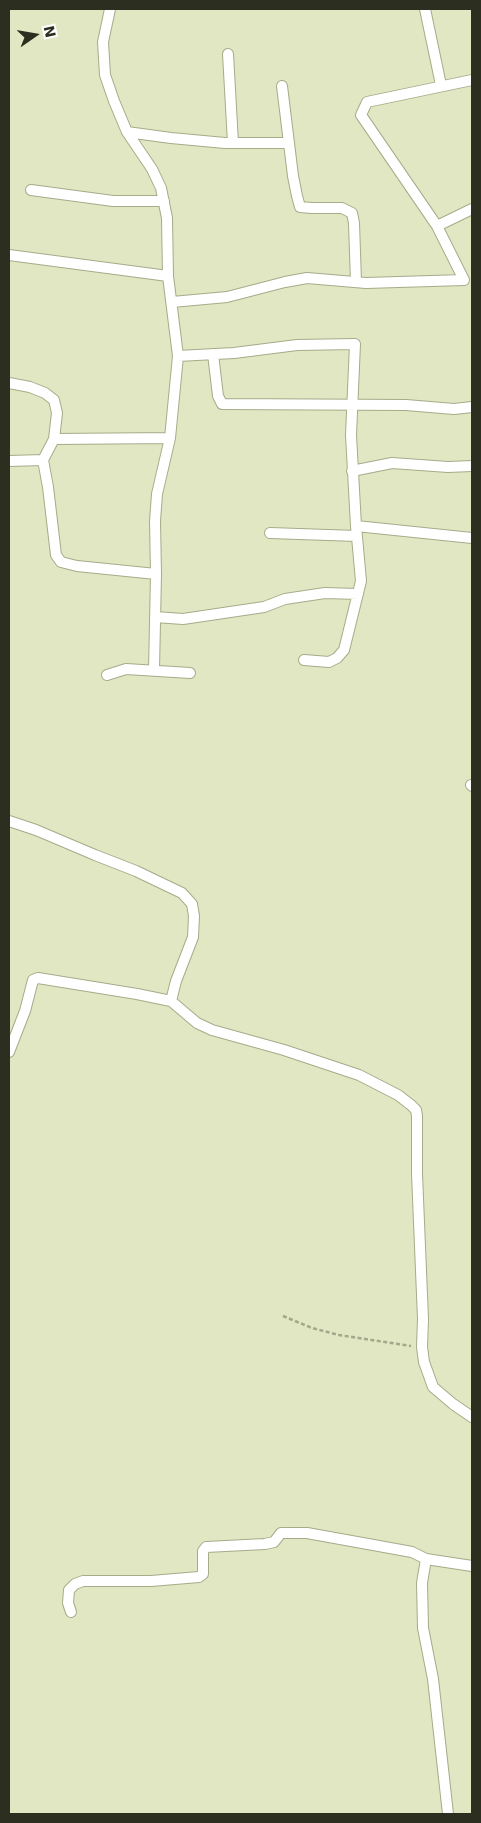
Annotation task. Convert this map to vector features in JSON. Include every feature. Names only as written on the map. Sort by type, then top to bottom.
[{"type":"street","points":[[110,9],[104,42],[105,75],[127,132],[152,169],[161,188],[167,218],[168,276],[178,356],[170,438],[157,494],[155,521],[154,670]]},
{"type":"street","points":[[425,9],[442,85]]},
{"type":"street","points":[[228,54],[233,143]]},
{"type":"street","points":[[172,302],[227,297],[307,278],[356,282],[464,280],[437,226],[361,115],[367,102],[472,80]]},
{"type":"street","points":[[282,86],[300,207],[342,208],[352,212],[356,282]]},
{"type":"street","points":[[127,132],[233,143],[289,143]]},
{"type":"street","points":[[32,190],[113,201],[164,201]]},
{"type":"street","points":[[437,226],[472,209]]},
{"type":"street","points":[[9,255],[168,276]]},
{"type":"street","points":[[178,356],[297,345],[355,344],[352,404],[352,471],[361,581],[344,650],[337,658],[329,662],[304,660]]},
{"type":"street","points":[[213,354],[218,396],[222,404],[406,405],[454,409],[472,407]]},
{"type":"street","points":[[9,383],[45,392],[54,400],[57,413],[54,439],[43,460],[56,555],[61,562],[77,566],[156,574]]},
{"type":"street","points":[[54,439],[170,438]]},
{"type":"street","points":[[9,461],[43,460]]},
{"type":"street","points":[[352,471],[392,463],[448,467],[472,466]]},
{"type":"street","points":[[270,533],[356,531],[472,538]]},
{"type":"street","points":[[155,617],[183,619],[264,607],[285,599],[325,593],[358,594]]},
{"type":"street","points":[[107,676],[126,669],[190,673]]},
{"type":"street","points":[[9,821],[36,830],[136,871],[182,893],[192,904],[194,916],[193,937],[176,980],[171,1001]]},
{"type":"street","points":[[9,1052],[25,1011],[33,980],[38,978],[171,1001],[197,1023],[204,1026],[359,1075],[398,1095],[416,1110],[417,1116],[419,1241],[423,1319],[422,1348],[424,1362],[433,1387],[472,1417]]},
{"type":"street","points":[[71,1612],[68,1603],[69,1590],[75,1584],[84,1581],[151,1581],[199,1577],[203,1574],[203,1551],[206,1547],[265,1544],[274,1542],[281,1533],[307,1533],[412,1552],[426,1559],[472,1566]]},
{"type":"street","points":[[426,1559],[422,1583],[423,1628],[433,1679],[448,1814]]},
{"type":"path","points":[[283,1316],[312,1328],[422,1348]]}]
